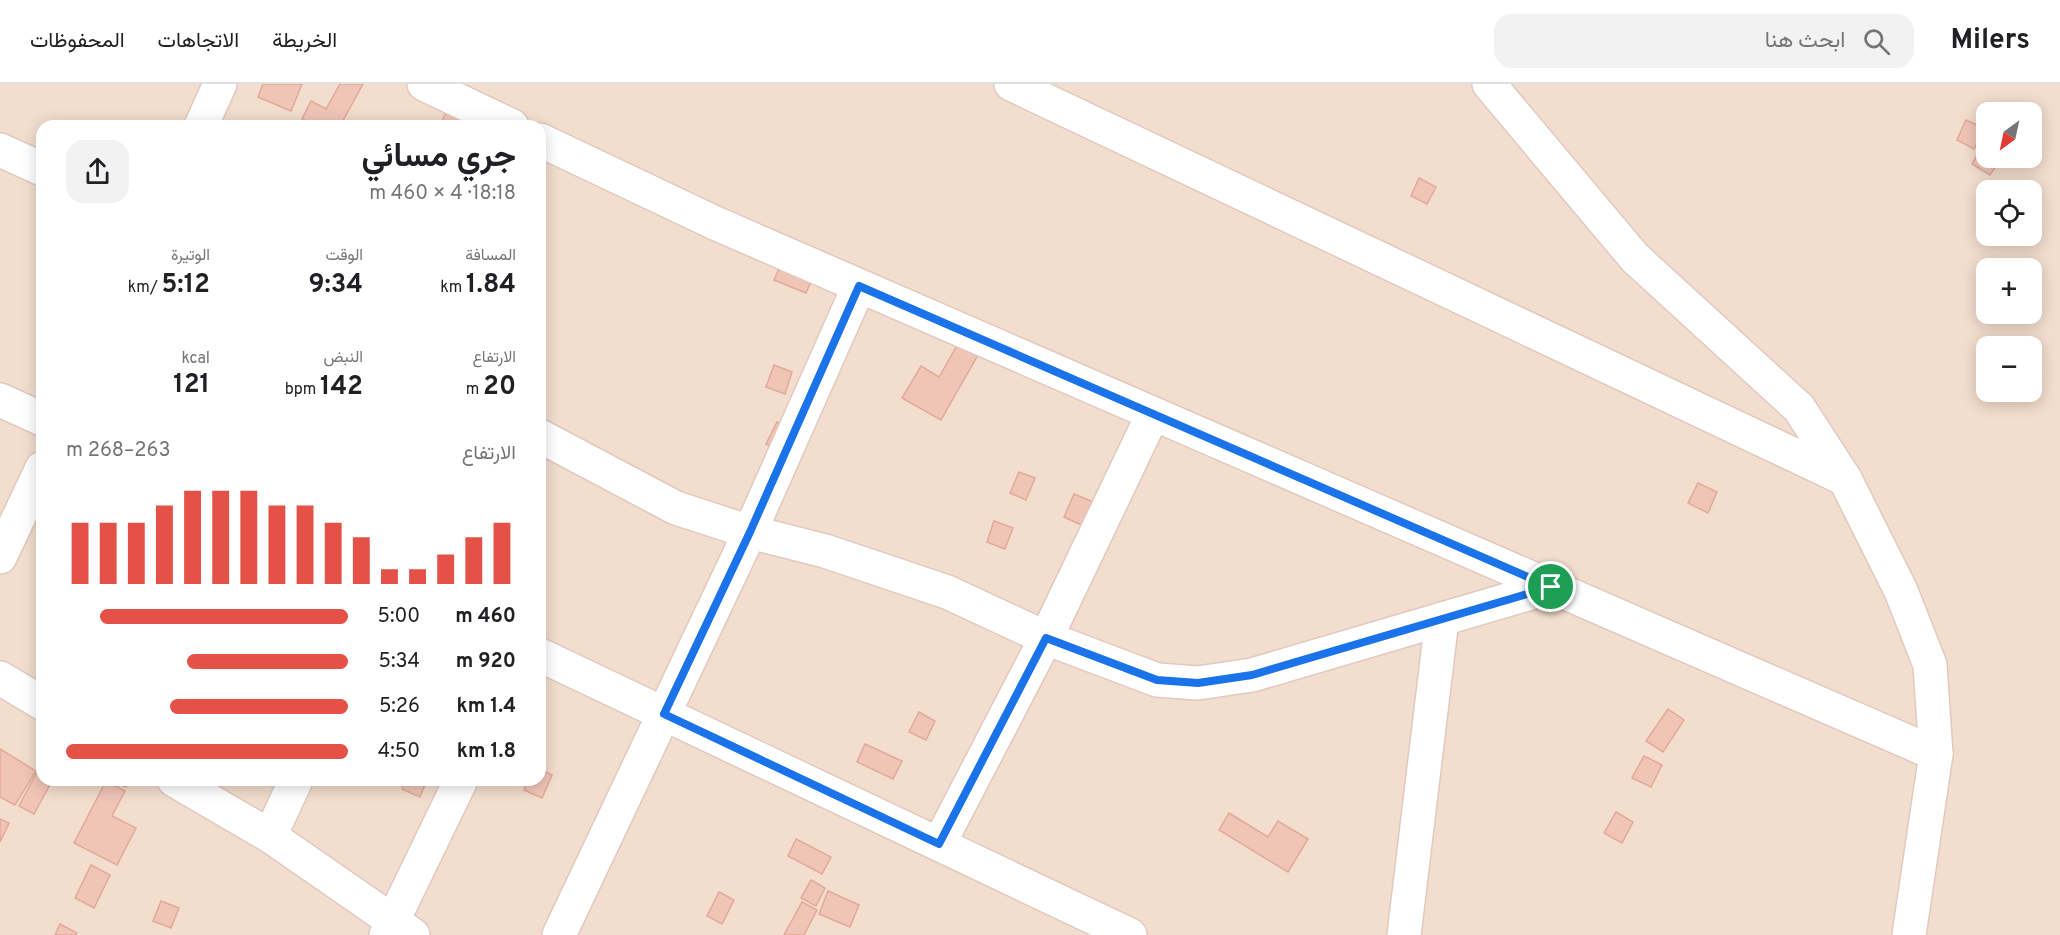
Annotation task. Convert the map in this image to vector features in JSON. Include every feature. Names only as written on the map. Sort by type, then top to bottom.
[{"type":"street","points":[[204,120],[220,84]]},
{"type":"street","points":[[424,84],[477,118]]},
{"type":"street","points":[[1011,84],[1845,479]]},
{"type":"street","points":[[1489,84],[1635,258],[1799,408],[1845,479],[1901,591],[1930,665],[1936,754],[1909,935]]},
{"type":"street","points":[[546,143],[715,223],[1936,754]]},
{"type":"street","points":[[0,151],[36,166]]},
{"type":"street","points":[[559,935],[750,532],[859,286]]},
{"type":"street","points":[[0,400],[36,416]]},
{"type":"street","points":[[939,844],[1046,638],[1153,414]]},
{"type":"street","points":[[546,439],[676,507],[750,532],[825,551],[947,592],[1046,638],[1157,680],[1198,683],[1252,675],[1551,587]]},
{"type":"street","points":[[0,557],[36,481]]},
{"type":"street","points":[[1404,935],[1442,619]]},
{"type":"street","points":[[546,658],[1130,935]]},
{"type":"street","points":[[0,678],[36,699]]},
{"type":"street","points":[[184,786],[270,836],[398,930],[458,786]]},
{"type":"street","points":[[270,836],[294,786]]},
{"type":"shaded area","points":[[0,84],[2060,84],[2060,935],[0,935]]},
{"type":"building","points":[[263,84],[302,84],[291,111],[258,97]]},
{"type":"building","points":[[340,84],[363,84],[343,120],[302,119],[311,101],[326,109]]},
{"type":"building","points":[[450,106],[464,113],[460,120],[442,120]]},
{"type":"building","points":[[1966,120],[1976,124],[1974,149],[1957,140]]},
{"type":"building","points":[[1979,168],[1995,168],[1990,175]]},
{"type":"building","points":[[1419,178],[1436,187],[1427,204],[1411,196]]},
{"type":"building","points":[[783,259],[815,273],[806,293],[774,280]]},
{"type":"building","points":[[959,342],[979,353],[941,420],[902,398],[921,366],[939,377]]},
{"type":"building","points":[[774,365],[792,372],[785,394],[766,387]]},
{"type":"building","points":[[777,422],[793,429],[781,452],[766,444]]},
{"type":"building","points":[[1019,472],[1035,478],[1026,500],[1010,493]]},
{"type":"building","points":[[1698,483],[1717,492],[1708,513],[1688,503]]},
{"type":"building","points":[[1074,494],[1098,504],[1088,528],[1064,517]]},
{"type":"building","points":[[994,521],[1013,528],[1005,549],[987,542]]},
{"type":"building","points":[[1668,709],[1684,720],[1663,752],[1646,741]]},
{"type":"building","points":[[919,712],[935,721],[926,740],[909,732]]},
{"type":"building","points":[[865,744],[902,761],[893,779],[857,762]]},
{"type":"building","points":[[0,749],[36,771],[15,805],[0,797]]},
{"type":"building","points":[[1644,756],[1662,765],[1651,787],[1632,778]]},
{"type":"building","points":[[546,772],[552,775],[542,798],[524,790],[526,786],[546,786]]},
{"type":"building","points":[[36,774],[36,786],[49,786],[34,814],[19,806]]},
{"type":"building","points":[[103,786],[116,786],[125,791],[112,816],[136,828],[117,865],[74,843]]},
{"type":"building","points":[[403,786],[425,786],[420,797],[402,789]]},
{"type":"building","points":[[1616,812],[1633,822],[1622,843],[1604,833]]},
{"type":"building","points":[[1229,813],[1268,837],[1278,821],[1308,839],[1288,872],[1219,830]]},
{"type":"building","points":[[0,819],[9,823],[0,842]]},
{"type":"building","points":[[796,839],[831,857],[822,874],[788,856]]},
{"type":"building","points":[[91,865],[110,875],[94,908],[75,898]]},
{"type":"building","points":[[811,880],[825,888],[816,906],[801,898]]},
{"type":"building","points":[[828,891],[859,905],[850,927],[819,914]]},
{"type":"building","points":[[719,892],[734,900],[722,924],[707,916]]},
{"type":"building","points":[[161,901],[179,908],[171,928],[153,921]]},
{"type":"building","points":[[802,902],[817,910],[804,935],[784,935]]},
{"type":"building","points":[[60,924],[77,933],[76,935],[55,935]]},
{"type":"route","points":[[859,286],[1551,587],[1252,675],[1198,683],[1157,680],[1046,638],[939,844],[664,714],[750,532],[859,286]]}]
